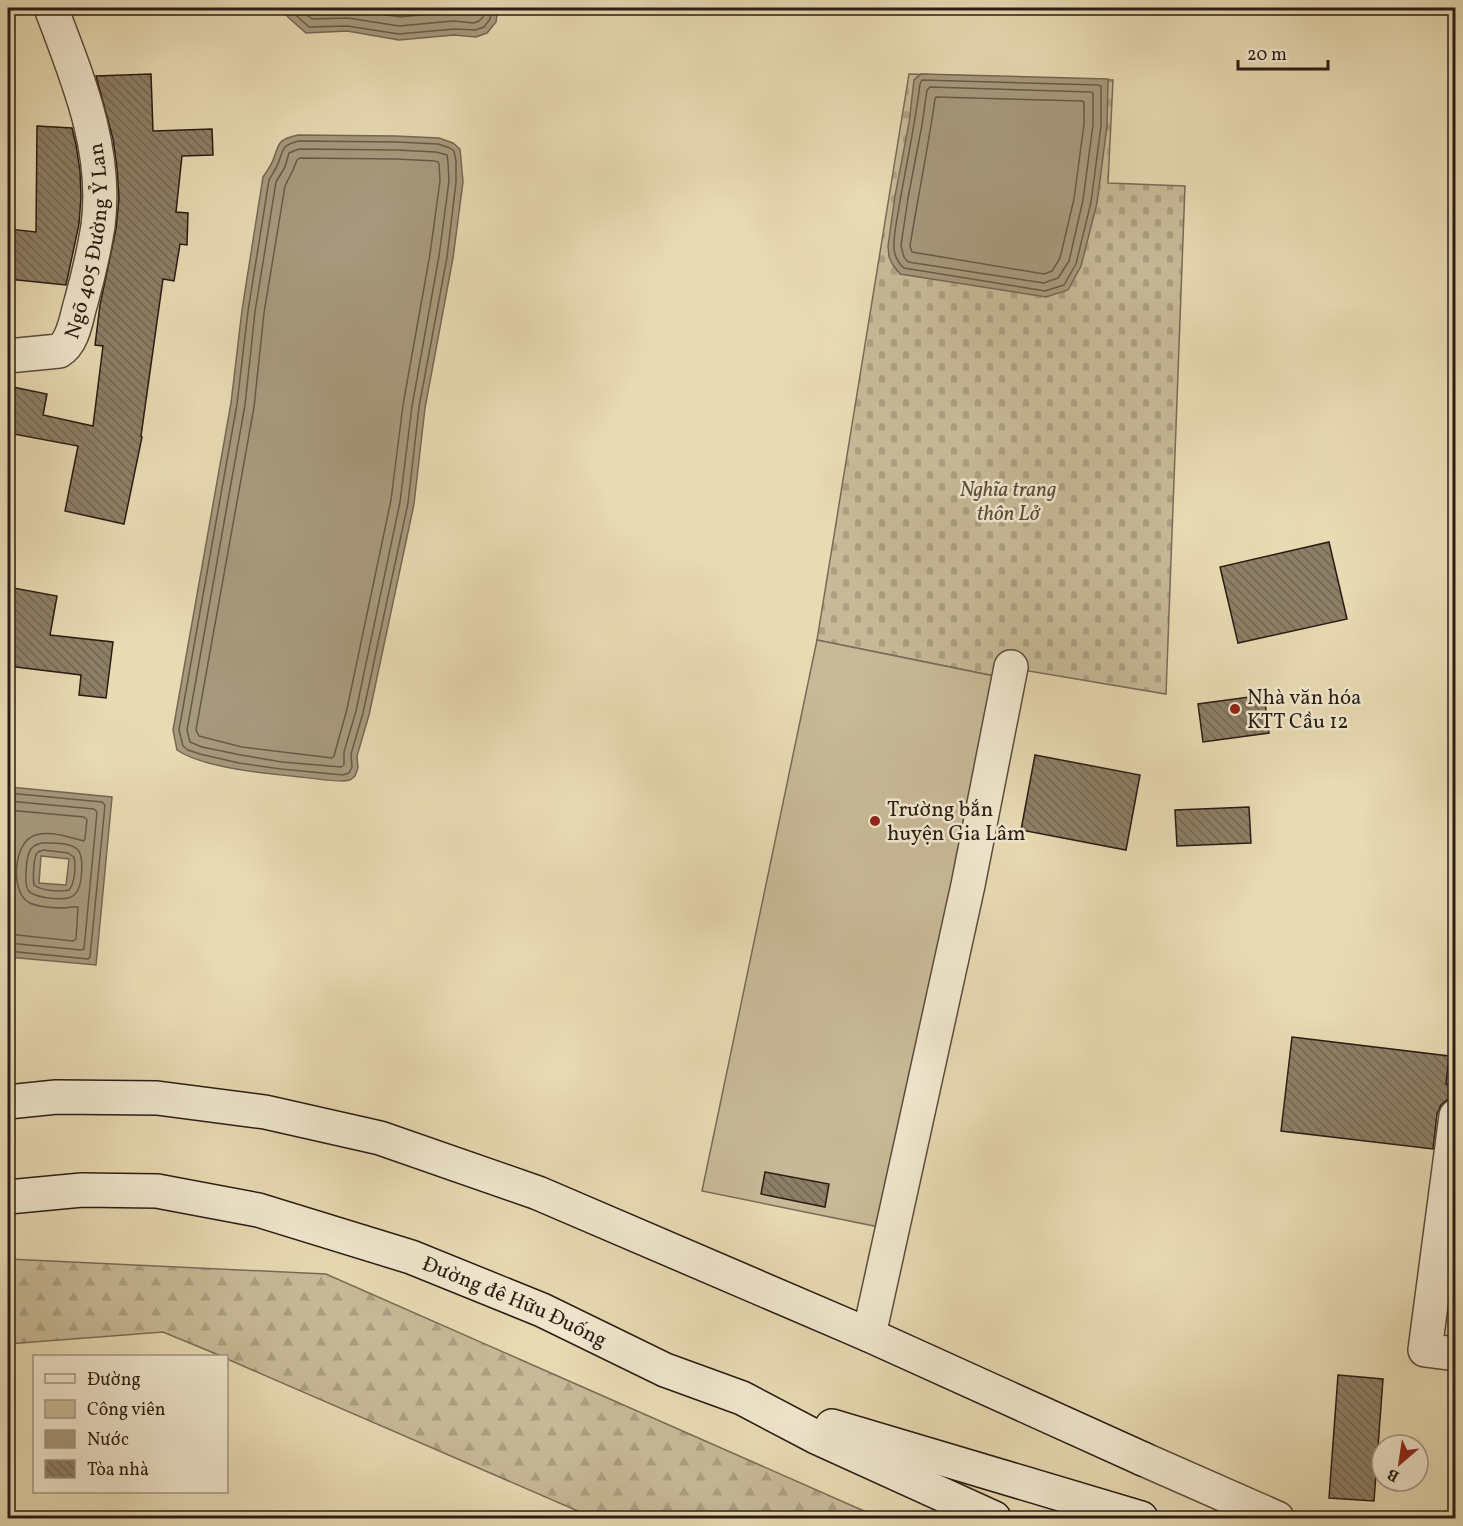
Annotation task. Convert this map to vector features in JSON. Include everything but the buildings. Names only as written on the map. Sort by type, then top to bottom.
[{"type":"street","name":"Ngõ 405 Đường Ỷ Lan","points":[[8,356],[59,351],[66,347],[84,290],[98,224],[97,156],[88,111],[51,8]]},
{"type":"street","points":[[869,1335],[968,885],[1011,667]]},
{"type":"street","points":[[8,1102],[56,1097],[157,1098],[265,1112],[380,1137],[538,1193],[869,1335],[1277,1518]]},
{"type":"street","points":[[1455,1116],[1425,1350],[1455,1354]]},
{"type":"street","name":"Đường đê Hữu Đuống","points":[[8,1197],[82,1190],[157,1191],[258,1210],[411,1257],[542,1310],[665,1370],[742,1398],[816,1437],[994,1518]]},
{"type":"street","points":[[742,1398],[1141,1518]]},
{"type":"green space","name":"Nghĩa trang thôn Lở","points":[[909,74],[1113,80],[1108,183],[1185,186],[1166,694],[1017,669],[1015,680],[817,640]]},
{"type":"green space","name":"Trường bắn huyện Gia Lâm","points":[[817,640],[999,677],[889,1229],[702,1191]]},
{"type":"green space","points":[[8,1259],[326,1274],[880,1518],[594,1518],[228,1359],[228,1355],[219,1355],[163,1332],[8,1344]]},
{"type":"water","points":[[280,8],[498,8],[496,22],[487,33],[476,37],[454,35],[399,40],[347,31],[306,33]]},
{"type":"water","points":[[921,74],[1108,79],[1107,126],[1097,203],[1081,266],[1068,290],[1046,297],[900,274],[893,265],[889,257],[888,246],[895,196],[909,123],[914,80]]},
{"type":"water","points":[[298,135],[439,138],[453,143],[460,149],[463,182],[453,258],[425,408],[414,504],[369,715],[357,756],[358,768],[355,776],[344,781],[219,766],[177,750],[173,730],[231,403],[242,310],[263,177],[278,145],[286,138]]},
{"type":"water","points":[[10,787],[112,797],[96,965],[8,957]],"holes":[[[41,856],[69,859],[66,885],[39,883]]]},
{"type":"place","name":"Nhà văn hóa KTT Cầu 12","points":[[1235,709]]},
{"type":"place","name":"Trường bắn huyện Gia Lâm","points":[[875,821]]}]
